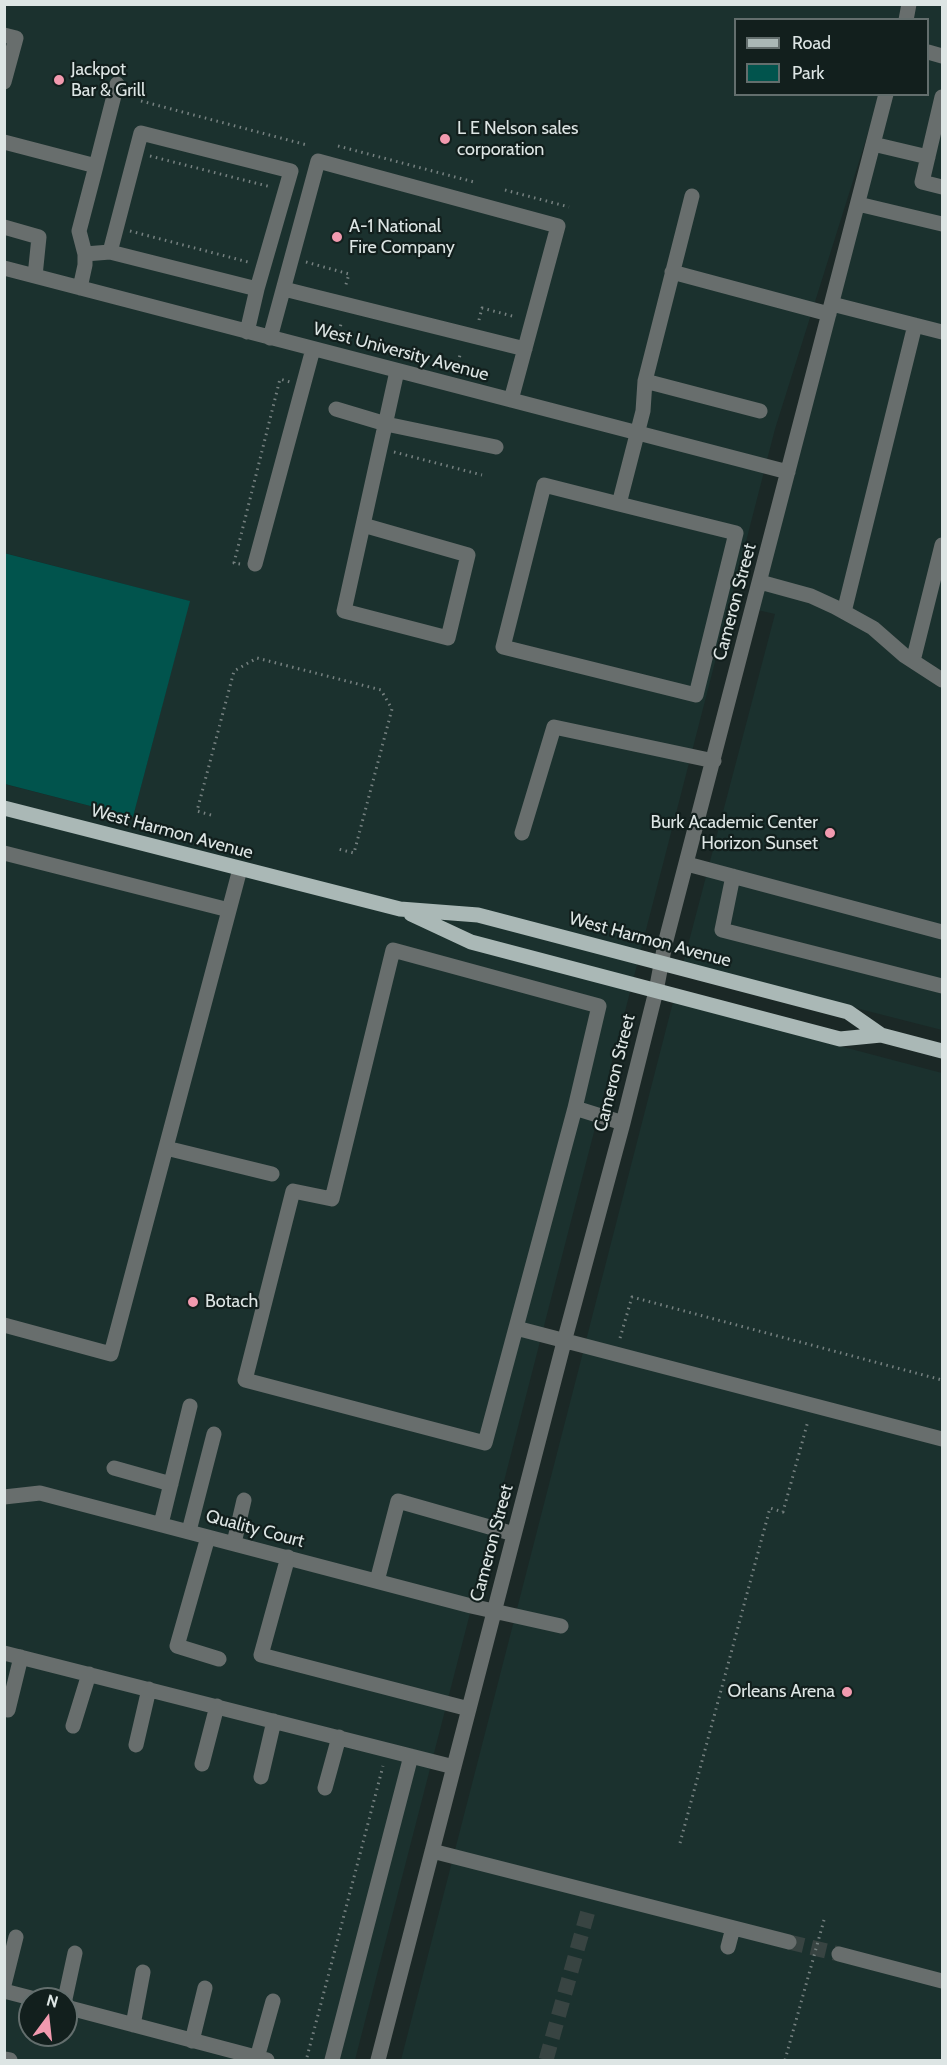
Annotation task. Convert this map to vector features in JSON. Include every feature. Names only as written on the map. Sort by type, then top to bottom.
[{"type":"main road","name":"West Harmon Avenue","points":[[4,808],[400,909],[478,915],[848,1012],[881,1035],[942,1051]]},
{"type":"main road","name":"West Harmon Avenue","points":[[400,909],[471,942],[656,991],[840,1039],[881,1035]]},
{"type":"street","points":[[4,35],[16,38],[4,82]]},
{"type":"street","points":[[80,288],[85,254],[78,231],[117,84]]},
{"type":"street","name":"Cameron Street","points":[[378,2061],[885,96]]},
{"type":"street","points":[[942,97],[922,182],[942,187]]},
{"type":"street","points":[[110,252],[141,133],[291,171],[247,332]]},
{"type":"street","points":[[4,142],[96,166]]},
{"type":"street","points":[[873,144],[928,157]]},
{"type":"street","points":[[270,338],[318,161],[558,226],[511,400]]},
{"type":"street","points":[[619,504],[643,411],[645,381],[692,196]]},
{"type":"street","points":[[858,204],[942,224]]},
{"type":"street","points":[[4,227],[39,237],[35,276]]},
{"type":"street","points":[[85,254],[110,252],[257,289]]},
{"type":"street","name":"West University Avenue","points":[[4,268],[788,472]]},
{"type":"street","points":[[672,272],[942,332]]},
{"type":"street","points":[[284,289],[525,349]]},
{"type":"street","points":[[844,612],[915,325]]},
{"type":"street","points":[[255,564],[313,349]]},
{"type":"street","points":[[363,525],[468,555],[448,638],[344,611],[363,525],[380,449],[398,371]]},
{"type":"street","points":[[645,381],[760,411]]},
{"type":"street","points":[[336,409],[386,424],[496,447]]},
{"type":"street","points":[[544,485],[619,504],[736,533],[696,695],[503,647],[544,485]]},
{"type":"street","points":[[913,662],[942,545]]},
{"type":"street","points":[[760,582],[811,596],[844,612],[873,628],[913,662],[942,680]]},
{"type":"street","points":[[522,833],[554,727],[714,761]]},
{"type":"street","points":[[4,852],[229,910]]},
{"type":"street","points":[[687,864],[942,932]]},
{"type":"street","points":[[4,1325],[111,1354],[240,869]]},
{"type":"street","points":[[733,876],[722,930],[942,986]]},
{"type":"street","points":[[393,950],[598,1006],[575,1108],[485,1443],[245,1380],[293,1191],[332,1199],[393,950]]},
{"type":"street","points":[[575,1108],[622,1123]]},
{"type":"street","points":[[166,1148],[272,1174]]},
{"type":"street","points":[[516,1328],[942,1439]]},
{"type":"street","points":[[161,1524],[190,1406]]},
{"type":"street","points":[[189,1532],[214,1434]]},
{"type":"street","points":[[114,1468],[171,1484]]},
{"type":"street","name":"Quality Court","points":[[4,1497],[40,1492],[377,1581],[561,1626]]},
{"type":"street","points":[[234,1543],[244,1500]]},
{"type":"street","points":[[377,1581],[398,1501],[514,1534]]},
{"type":"street","points":[[208,1536],[177,1647],[219,1659]]},
{"type":"street","points":[[288,1557],[261,1655],[469,1709]]},
{"type":"street","points":[[4,1653],[454,1767]]},
{"type":"street","points":[[8,1710],[21,1657]]},
{"type":"street","points":[[73,1726],[89,1674]]},
{"type":"street","points":[[136,1745],[149,1689]]},
{"type":"street","points":[[202,1764],[217,1706]]},
{"type":"street","points":[[261,1777],[274,1721]]},
{"type":"street","points":[[324,1788],[339,1737]]},
{"type":"street","points":[[332,2061],[411,1756]]},
{"type":"street","points":[[432,1851],[789,1941]]},
{"type":"street","points":[[728,1947],[733,1928]]},
{"type":"street","points":[[4,1985],[16,1937]]},
{"type":"street","points":[[68,1987],[75,1953]]},
{"type":"street","points":[[839,1954],[942,1981]]},
{"type":"street","points":[[133,2025],[143,1972]]},
{"type":"street","points":[[192,2041],[205,1988]]},
{"type":"street","points":[[78,2010],[262,2059],[273,2001]]},
{"type":"street","points":[[4,2059],[10,2061]]},
{"type":"path","points":[[141,101],[307,145]]},
{"type":"path","points":[[338,146],[474,182]]},
{"type":"path","points":[[144,155],[279,190]]},
{"type":"path","points":[[505,190],[569,207]]},
{"type":"path","points":[[116,228],[258,264]]},
{"type":"path","points":[[301,261],[349,274],[345,289]]},
{"type":"path","points":[[472,322],[478,324],[482,308],[526,320]]},
{"type":"path","points":[[339,332],[341,324]]},
{"type":"path","points":[[458,363],[460,355]]},
{"type":"path","points":[[255,564],[234,563],[280,379],[303,386]]},
{"type":"path","points":[[403,454],[405,446]]},
{"type":"path","points":[[380,449],[482,475]]},
{"type":"path","points":[[211,815],[197,811],[234,671],[257,658],[381,690],[392,709],[354,853],[338,849]]},
{"type":"path","points":[[618,1337],[621,1338],[632,1297],[942,1380]]},
{"type":"path","points":[[680,1843],[770,1508],[783,1512],[808,1420]]},
{"type":"path","points":[[307,2057],[384,1764]]},
{"type":"path","points":[[785,2061],[824,1920]]},
{"type":"shaded area","points":[[5,5],[908,5],[903,18],[734,18],[734,96],[880,96],[775,429],[355,2060],[5,2060],[4,784],[133,817],[189,601],[5,553]]},
{"type":"shaded area","points":[[909,5],[942,5],[942,1030],[683,964],[775,614],[753,609],[886,96],[929,96],[929,18],[906,18]]},
{"type":"shaded area","points":[[673,1002],[942,1073],[942,2060],[401,2060]]},
{"type":"green space","points":[[4,553],[190,601],[133,817],[5,784]]},
{"type":"tunnel","points":[[546,2060],[588,1911]]},
{"type":"tunnel","points":[[789,1942],[839,1954]]},
{"type":"place","name":"Jackpot Bar & Grill","points":[[59,80]]},
{"type":"place","name":"L E Nelson sales corporation","points":[[445,139]]},
{"type":"place","name":"A-1 National Fire Company","points":[[337,237]]},
{"type":"place","name":"Burk Academic Center Horizon Sunset","points":[[830,833]]},
{"type":"place","name":"Botach","points":[[193,1302]]},
{"type":"place","name":"Orleans Arena","points":[[847,1692]]}]
